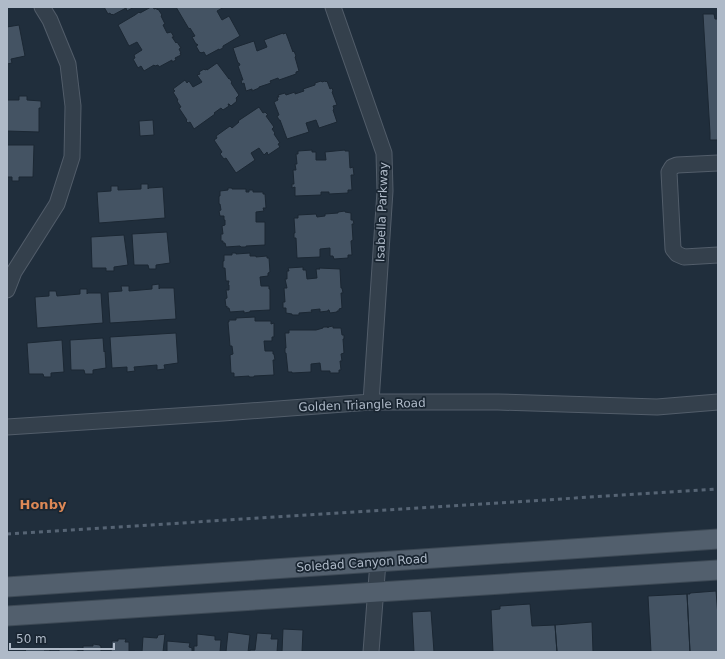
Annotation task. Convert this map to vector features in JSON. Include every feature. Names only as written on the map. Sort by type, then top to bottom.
[{"type":"main road","name":"Soledad Canyon Road","points":[[7,587],[718,539]]},
{"type":"main road","points":[[7,616],[718,570]]},
{"type":"street","points":[[7,290],[14,272],[57,204],[72,157],[73,106],[68,64],[50,20],[42,7]]},
{"type":"street","name":"Isabella Parkway","points":[[333,7],[384,153],[385,191],[371,402]]},
{"type":"street","points":[[718,163],[678,165],[672,167],[669,172],[673,250],[677,254],[684,257],[718,255]]},
{"type":"street","name":"Golden Triangle Road","points":[[7,426],[223,413],[371,402],[498,402],[656,407],[718,402]]},
{"type":"street","points":[[371,652],[378,562]]},
{"type":"building","points":[[104,7],[134,7],[127,11],[126,8],[111,15],[110,13],[108,14]]},
{"type":"building","points":[[151,7],[154,9],[157,8],[162,15],[161,16],[165,24],[163,25],[167,33],[171,32],[174,37],[172,37],[181,48],[179,49],[181,55],[175,58],[176,60],[172,62],[172,60],[159,67],[158,65],[154,65],[144,71],[141,66],[138,68],[133,59],[135,58],[134,55],[142,50],[137,42],[129,46],[118,25],[139,12],[140,13]]},
{"type":"building","points":[[176,7],[224,7],[217,11],[222,20],[229,16],[240,36],[223,46],[223,48],[206,56],[204,52],[200,53],[196,46],[198,45],[192,37],[195,36]]},
{"type":"building","points":[[703,14],[714,14],[715,19],[718,19],[718,140],[710,140]]},
{"type":"building","points":[[19,25],[25,56],[11,59],[12,63],[7,64],[7,27]]},
{"type":"building","points":[[286,33],[293,52],[294,51],[299,71],[296,72],[296,74],[279,80],[278,78],[270,81],[271,83],[252,91],[252,89],[246,91],[244,83],[242,84],[241,80],[243,80],[238,66],[240,65],[233,48],[254,41],[257,51],[267,47],[264,40]]},
{"type":"building","points":[[217,63],[232,82],[231,83],[239,95],[236,98],[237,101],[231,106],[228,104],[229,106],[223,110],[221,108],[194,129],[190,122],[188,123],[186,121],[187,120],[179,108],[181,107],[173,92],[175,91],[173,89],[185,80],[187,83],[189,81],[193,87],[202,82],[197,75],[200,74],[199,72],[204,69],[207,70]]},
{"type":"building","points":[[327,81],[330,89],[332,88],[337,105],[333,106],[333,110],[337,122],[319,128],[316,120],[306,123],[309,132],[287,139],[277,116],[279,115],[274,102],[278,100],[278,95],[285,93],[286,95],[295,92],[295,94],[304,91],[303,89],[315,85],[315,83]]},
{"type":"building","points":[[19,96],[27,96],[27,100],[41,101],[41,108],[39,108],[39,132],[7,131],[7,100],[19,100]]},
{"type":"building","points":[[259,107],[263,113],[265,112],[268,115],[266,116],[274,127],[272,129],[280,143],[278,144],[280,147],[268,155],[267,152],[264,155],[259,148],[251,153],[255,160],[236,173],[226,158],[224,159],[220,154],[222,152],[214,140],[217,138],[216,136],[230,126],[232,128],[239,122],[238,121]]},
{"type":"building","points":[[153,120],[154,135],[140,136],[139,121]]},
{"type":"building","points":[[7,145],[34,145],[33,177],[19,177],[19,181],[12,181],[12,177],[7,177]]},
{"type":"building","points":[[312,150],[312,152],[316,152],[316,160],[326,160],[325,152],[349,151],[350,168],[353,167],[354,175],[351,175],[352,190],[348,190],[348,193],[329,194],[329,192],[321,192],[321,195],[295,196],[295,187],[292,188],[292,184],[294,184],[293,170],[296,170],[295,164],[297,164],[296,154],[298,154],[298,151]]},
{"type":"building","points":[[141,184],[148,184],[148,189],[163,187],[165,218],[99,223],[97,192],[111,191],[111,186],[118,186],[118,190],[141,189]]},
{"type":"building","points":[[228,188],[246,189],[246,192],[253,190],[253,192],[263,192],[263,194],[265,194],[266,208],[263,208],[264,211],[256,212],[256,222],[265,222],[265,245],[226,247],[225,243],[221,241],[221,234],[223,234],[222,226],[225,225],[225,220],[224,216],[220,216],[219,211],[221,210],[219,196],[220,191],[228,190]]},
{"type":"building","points":[[345,211],[351,213],[351,220],[353,220],[354,224],[352,224],[352,255],[348,255],[348,258],[334,259],[333,256],[330,256],[330,248],[320,249],[320,257],[297,258],[296,238],[294,238],[294,218],[298,218],[298,215],[316,214],[317,217],[325,216],[325,214]]},
{"type":"building","points":[[167,232],[170,263],[156,265],[156,269],[149,269],[148,265],[134,265],[132,234]]},
{"type":"building","points":[[124,235],[128,265],[114,267],[114,271],[106,271],[106,268],[92,268],[91,237]]},
{"type":"building","points":[[232,253],[250,253],[250,256],[267,256],[267,258],[269,258],[270,272],[268,273],[268,276],[260,277],[261,286],[269,286],[270,289],[270,310],[250,311],[244,313],[244,311],[230,312],[229,308],[227,308],[227,306],[226,307],[226,290],[229,290],[229,281],[226,281],[223,261],[224,255],[232,255]]},
{"type":"building","points":[[303,267],[303,270],[306,270],[307,279],[317,278],[316,269],[320,269],[319,268],[340,269],[341,288],[343,293],[341,293],[342,308],[339,309],[339,311],[330,313],[328,310],[320,312],[320,309],[311,310],[312,312],[299,313],[299,315],[286,313],[286,308],[283,308],[283,302],[285,302],[284,288],[287,288],[285,279],[287,279],[287,271],[289,271],[288,268]]},
{"type":"building","points":[[159,284],[159,289],[174,288],[176,319],[110,323],[108,292],[122,291],[121,286],[129,286],[129,291],[152,289],[152,285]]},
{"type":"building","points":[[80,289],[87,289],[87,294],[101,293],[103,323],[37,328],[35,297],[49,296],[49,291],[56,291],[57,296],[80,294]]},
{"type":"building","points":[[255,317],[255,321],[271,321],[271,324],[274,323],[274,337],[272,337],[272,341],[264,341],[265,351],[273,351],[274,354],[274,375],[234,377],[234,373],[231,373],[230,355],[233,354],[232,346],[230,346],[228,322],[229,320],[236,320],[236,318]]},
{"type":"building","points":[[333,326],[333,328],[341,328],[342,335],[344,335],[344,353],[341,354],[342,361],[340,361],[341,370],[339,370],[339,373],[321,371],[320,363],[311,364],[311,372],[288,372],[285,353],[285,333],[289,333],[289,330],[316,330],[323,327]]},
{"type":"building","points":[[176,333],[178,363],[164,365],[165,369],[157,370],[157,365],[134,367],[135,371],[127,372],[127,367],[112,368],[110,337]]},
{"type":"building","points":[[103,338],[106,368],[93,370],[93,374],[85,374],[84,370],[71,370],[70,340]]},
{"type":"building","points":[[62,340],[64,372],[51,373],[51,377],[44,377],[43,374],[29,374],[27,343]]},
{"type":"building","points":[[716,591],[718,652],[690,652],[687,594]]},
{"type":"building","points":[[687,594],[690,652],[651,652],[648,596]]},
{"type":"building","points":[[530,604],[532,626],[555,625],[557,652],[493,652],[491,610],[500,609],[500,606]]},
{"type":"building","points":[[431,611],[434,652],[414,652],[412,612]]},
{"type":"building","points":[[592,622],[593,652],[557,652],[555,625]]},
{"type":"building","points":[[283,629],[303,630],[302,652],[282,652]]},
{"type":"building","points":[[228,632],[250,635],[248,652],[226,652]]},
{"type":"building","points":[[257,633],[272,634],[271,639],[278,639],[277,652],[250,652],[250,650],[255,650]]},
{"type":"building","points":[[165,634],[163,652],[142,652],[143,637],[157,638],[158,635]]},
{"type":"building","points":[[197,634],[215,636],[215,640],[221,640],[220,652],[194,652],[194,646],[197,646]]},
{"type":"building","points":[[118,639],[126,639],[125,642],[129,642],[129,651],[135,652],[111,652],[112,641],[118,641]]},
{"type":"building","points":[[167,641],[190,643],[189,647],[192,648],[192,652],[167,652]]},
{"type":"building","points":[[93,644],[101,646],[101,652],[83,652],[83,646],[93,646]]},
{"type":"building","points":[[26,648],[50,650],[50,652],[25,652]]},
{"type":"building","points":[[59,648],[78,650],[78,652],[59,652]]},
{"type":"railway","points":[[7,534],[718,489]]},
{"type":"district","name":"Honby","points":[[43,504]]}]
